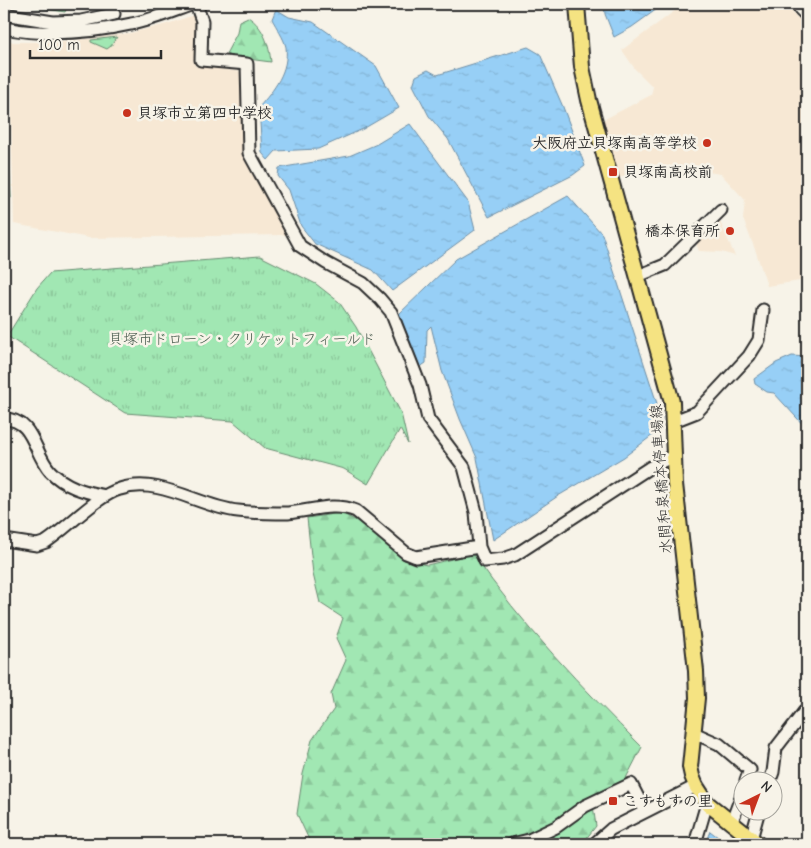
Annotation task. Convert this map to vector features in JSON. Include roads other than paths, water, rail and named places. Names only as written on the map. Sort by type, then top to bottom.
[{"type":"main road","name":"水間和泉橋本停車場線","points":[[577,4],[582,67],[587,93],[670,390],[674,421],[675,484],[696,671],[697,698],[690,767],[696,786],[707,803],[754,842]]},
{"type":"street","points":[[4,28],[18,31],[50,32],[77,27],[132,24],[195,4],[202,21],[201,60],[247,64],[249,153],[300,246],[363,283],[391,312],[420,385],[428,419],[464,467],[476,512],[480,547],[485,561],[503,559],[515,554],[649,468],[675,455]]},
{"type":"street","points":[[800,4],[800,9],[807,14]]},
{"type":"street","points":[[4,14],[77,27],[114,14]]},
{"type":"street","points":[[638,276],[665,265],[721,210]]},
{"type":"street","points":[[674,421],[697,412],[749,356],[759,340],[763,310]]},
{"type":"street","points":[[4,420],[13,419],[27,428],[41,459],[50,471],[63,481],[78,490],[106,496]]},
{"type":"street","points":[[4,540],[37,544],[46,542],[106,496],[120,488],[152,486],[223,509],[239,512],[289,512],[346,507],[356,511],[406,553],[416,557],[480,547]]},
{"type":"street","points":[[773,770],[776,748],[807,708]]},
{"type":"street","points":[[694,733],[719,744],[750,770]]},
{"type":"street","points":[[512,844],[529,840],[556,827],[585,806],[631,784],[645,811]]},
{"type":"street","points":[[594,844],[611,829],[696,786]]},
{"type":"street","points":[[696,844],[707,803]]},
{"type":"street","points":[[731,824],[734,816]]},
{"type":"street","points":[[754,842],[757,820]]},
{"type":"water","points":[[604,4],[664,4],[632,27],[614,37],[605,14]]},
{"type":"water","points":[[276,9],[289,17],[313,22],[376,66],[399,108],[363,129],[318,149],[276,151],[268,160],[262,153],[259,107],[279,80],[283,72],[286,56],[286,47],[282,36],[272,19]]},
{"type":"water","points":[[528,47],[540,54],[563,107],[585,166],[573,175],[489,217],[448,139],[429,116],[413,85],[416,76],[428,70],[437,75]]},
{"type":"water","points":[[410,124],[468,202],[475,230],[392,291],[373,270],[315,244],[301,226],[289,190],[278,176],[279,168],[349,156],[377,144]]},
{"type":"water","points":[[568,196],[602,234],[662,419],[658,431],[624,457],[558,496],[493,540],[477,458],[442,371],[431,326],[427,330],[426,363],[420,367],[399,314],[456,259]]},
{"type":"water","points":[[792,356],[807,357],[807,429],[774,393],[767,392],[755,384],[754,379],[776,363]]},
{"type":"water","points":[[710,831],[727,844],[705,844]]},
{"type":"place","name":"貝塚市立第四中学校","points":[[127,113]]},
{"type":"place","name":"大阪府立貝塚南高等学校","points":[[707,143]]},
{"type":"place","name":"貝塚南高校前","points":[[613,172]]},
{"type":"place","name":"橋本保育所","points":[[730,231]]},
{"type":"place","name":"こすもすの里","points":[[613,801]]},
{"type":"park label","name":"貝塚市ドローン・クリケットフィールド","points":[[242,339]]}]
